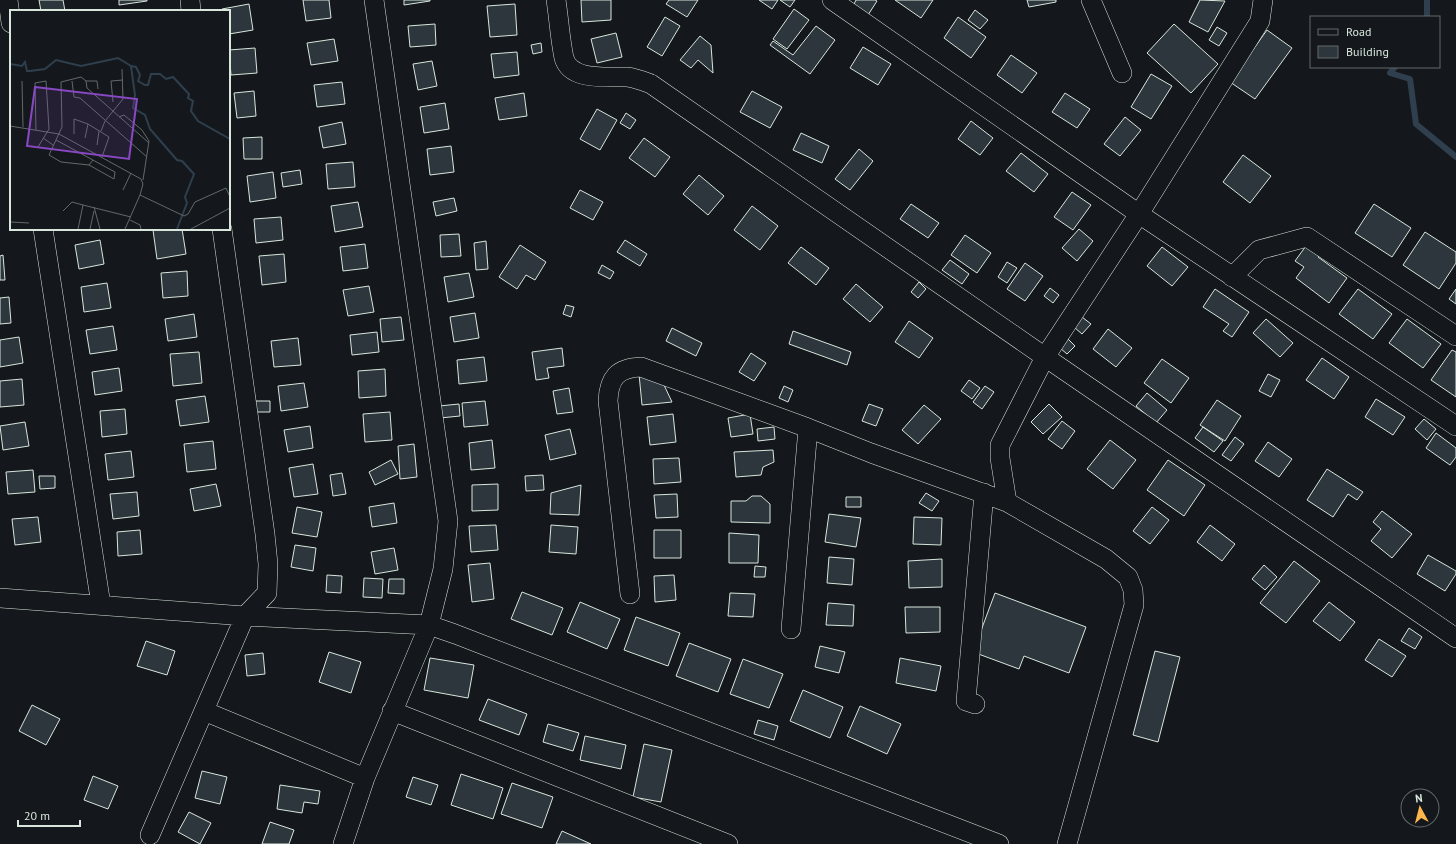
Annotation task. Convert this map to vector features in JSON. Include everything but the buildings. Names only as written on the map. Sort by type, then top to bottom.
[{"type":"street","points":[[8,0],[10,15]]},
{"type":"street","points":[[190,0],[191,10]]},
{"type":"street","points":[[343,844],[365,778],[429,625],[443,569],[448,522],[374,0]]},
{"type":"street","points":[[556,0],[565,60],[571,68],[578,73],[588,76],[626,77],[638,79],[651,84],[1044,357],[1456,638]]},
{"type":"street","points":[[832,0],[1139,214],[1456,426]]},
{"type":"street","points":[[1092,0],[1122,73]]},
{"type":"street","points":[[1007,502],[1000,458],[1000,445],[1044,357],[1139,214],[1260,21],[1263,0]]},
{"type":"street","points":[[43,230],[101,605]]},
{"type":"street","points":[[150,835],[245,616],[266,593],[268,564],[265,534],[222,230]]},
{"type":"street","points":[[1232,276],[1259,250],[1307,237],[1456,336]]},
{"type":"street","points":[[630,594],[608,401],[608,389],[613,377],[630,367],[641,367],[1007,502],[1106,559],[1128,577],[1133,590],[1134,605],[1067,844]]},
{"type":"street","points":[[791,629],[808,428]]},
{"type":"street","points":[[975,704],[966,701],[984,493]]},
{"type":"street","points":[[0,598],[245,616],[429,625],[999,844]]},
{"type":"street","points":[[204,711],[365,778]]},
{"type":"street","points":[[392,711],[728,844]]},
{"type":"waterway","points":[[1427,0],[1427,16]]},
{"type":"waterway","points":[[1394,68],[1390,73],[1410,79],[1416,124],[1456,157]]}]
